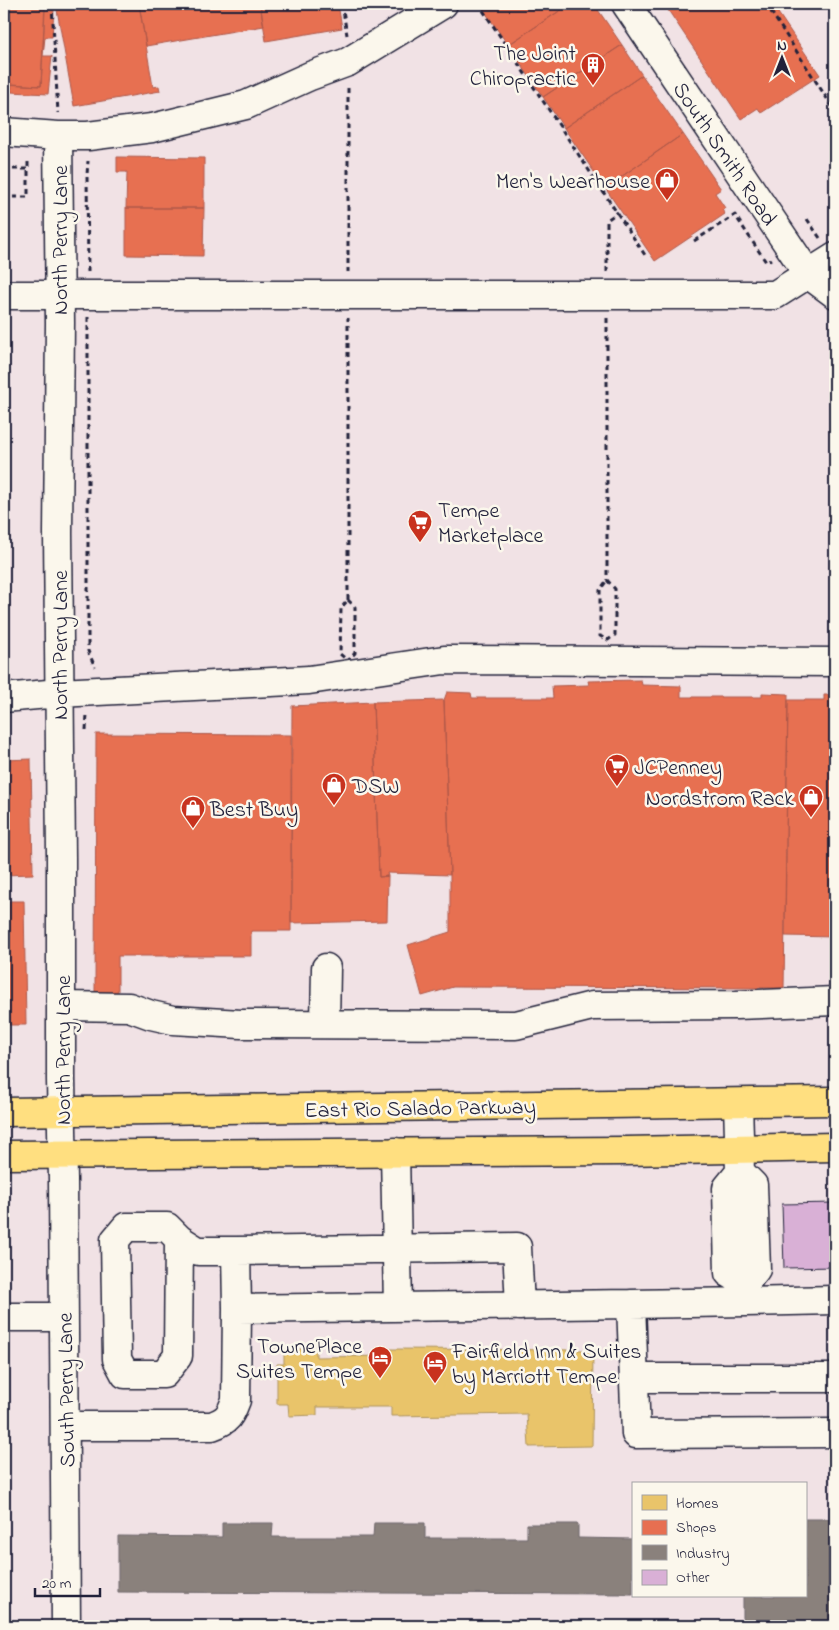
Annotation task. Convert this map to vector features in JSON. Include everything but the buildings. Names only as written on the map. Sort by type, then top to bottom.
[{"type":"main road","name":"East Rio Salado Parkway","points":[[4,1112],[835,1101]]},
{"type":"main road","name":"East Rio Salado Parkway","points":[[4,1154],[395,1152],[740,1161],[835,1147]]},
{"type":"street","points":[[4,132],[61,122],[88,136],[152,128],[246,105],[310,76],[348,62],[443,4]]},
{"type":"street","name":"South Smith Road","points":[[626,4],[808,274],[835,294]]},
{"type":"street","name":"North Perry Lane","points":[[61,122],[59,694],[62,857],[62,1154]]},
{"type":"street","points":[[4,295],[775,294],[808,274],[829,250]]},
{"type":"street","points":[[4,698],[309,680],[444,660],[835,662]]},
{"type":"street","points":[[325,1024],[326,968]]},
{"type":"street","points":[[61,1006],[129,1007],[151,1015],[174,1020],[241,1024],[516,1025],[592,1006],[736,1005],[835,1001]]},
{"type":"street","points":[[738,1103],[740,1161],[727,1188],[729,1273],[745,1293]]},
{"type":"street","points":[[395,1152],[398,1307]]},
{"type":"street","name":"South Perry Lane","points":[[62,1154],[66,1626]]},
{"type":"street","points":[[179,1239],[178,1356],[164,1374],[125,1374],[117,1359],[115,1240],[126,1227],[168,1227],[179,1239],[198,1250],[517,1247],[520,1306]]},
{"type":"street","points":[[65,1426],[212,1426],[225,1421],[231,1413],[236,1400],[236,1251]]},
{"type":"street","points":[[237,1309],[631,1304],[745,1293],[835,1300]]},
{"type":"street","points":[[631,1304],[636,1434],[835,1433]]},
{"type":"street","points":[[4,1316],[64,1317]]},
{"type":"street","points":[[634,1378],[835,1378]]},
{"type":"path","points":[[52,4],[61,122]]},
{"type":"path","points":[[342,4],[348,37],[355,33]]},
{"type":"path","points":[[483,4],[480,6],[648,258]]},
{"type":"path","points":[[766,4],[835,111]]},
{"type":"path","points":[[348,85],[348,280]]},
{"type":"path","points":[[4,196],[28,197],[27,159],[31,151]]},
{"type":"path","points":[[88,280],[87,175],[89,158]]},
{"type":"path","points":[[4,169],[28,169]]},
{"type":"path","points":[[607,280],[607,220],[618,212]]},
{"type":"path","points":[[694,241],[735,215],[766,262],[778,254]]},
{"type":"path","points":[[807,219],[829,250]]},
{"type":"path","points":[[348,308],[348,600],[355,607],[355,653],[348,661],[340,654],[340,608],[348,600]]},
{"type":"path","points":[[88,309],[88,651],[95,668]]},
{"type":"path","points":[[607,310],[607,580],[600,590],[600,636],[608,640],[614,635],[615,589],[607,580]]},
{"type":"place","name":"The Joint Chiropractic","points":[[593,86]]},
{"type":"place","name":"Men's Wearhouse","points":[[667,201]]},
{"type":"place","name":"Tempe Marketplace","points":[[420,543]]},
{"type":"place","name":"JCPenney","points":[[617,787]]},
{"type":"place","name":"DSW","points":[[334,806]]},
{"type":"place","name":"Nordstrom Rack","points":[[811,818]]},
{"type":"place","name":"Best Buy","points":[[193,829]]},
{"type":"place","name":"TownePlace Suites Tempe","points":[[380,1379]]},
{"type":"place","name":"Fairfield Inn & Suites by Marriott Tempe","points":[[435,1384]]}]
